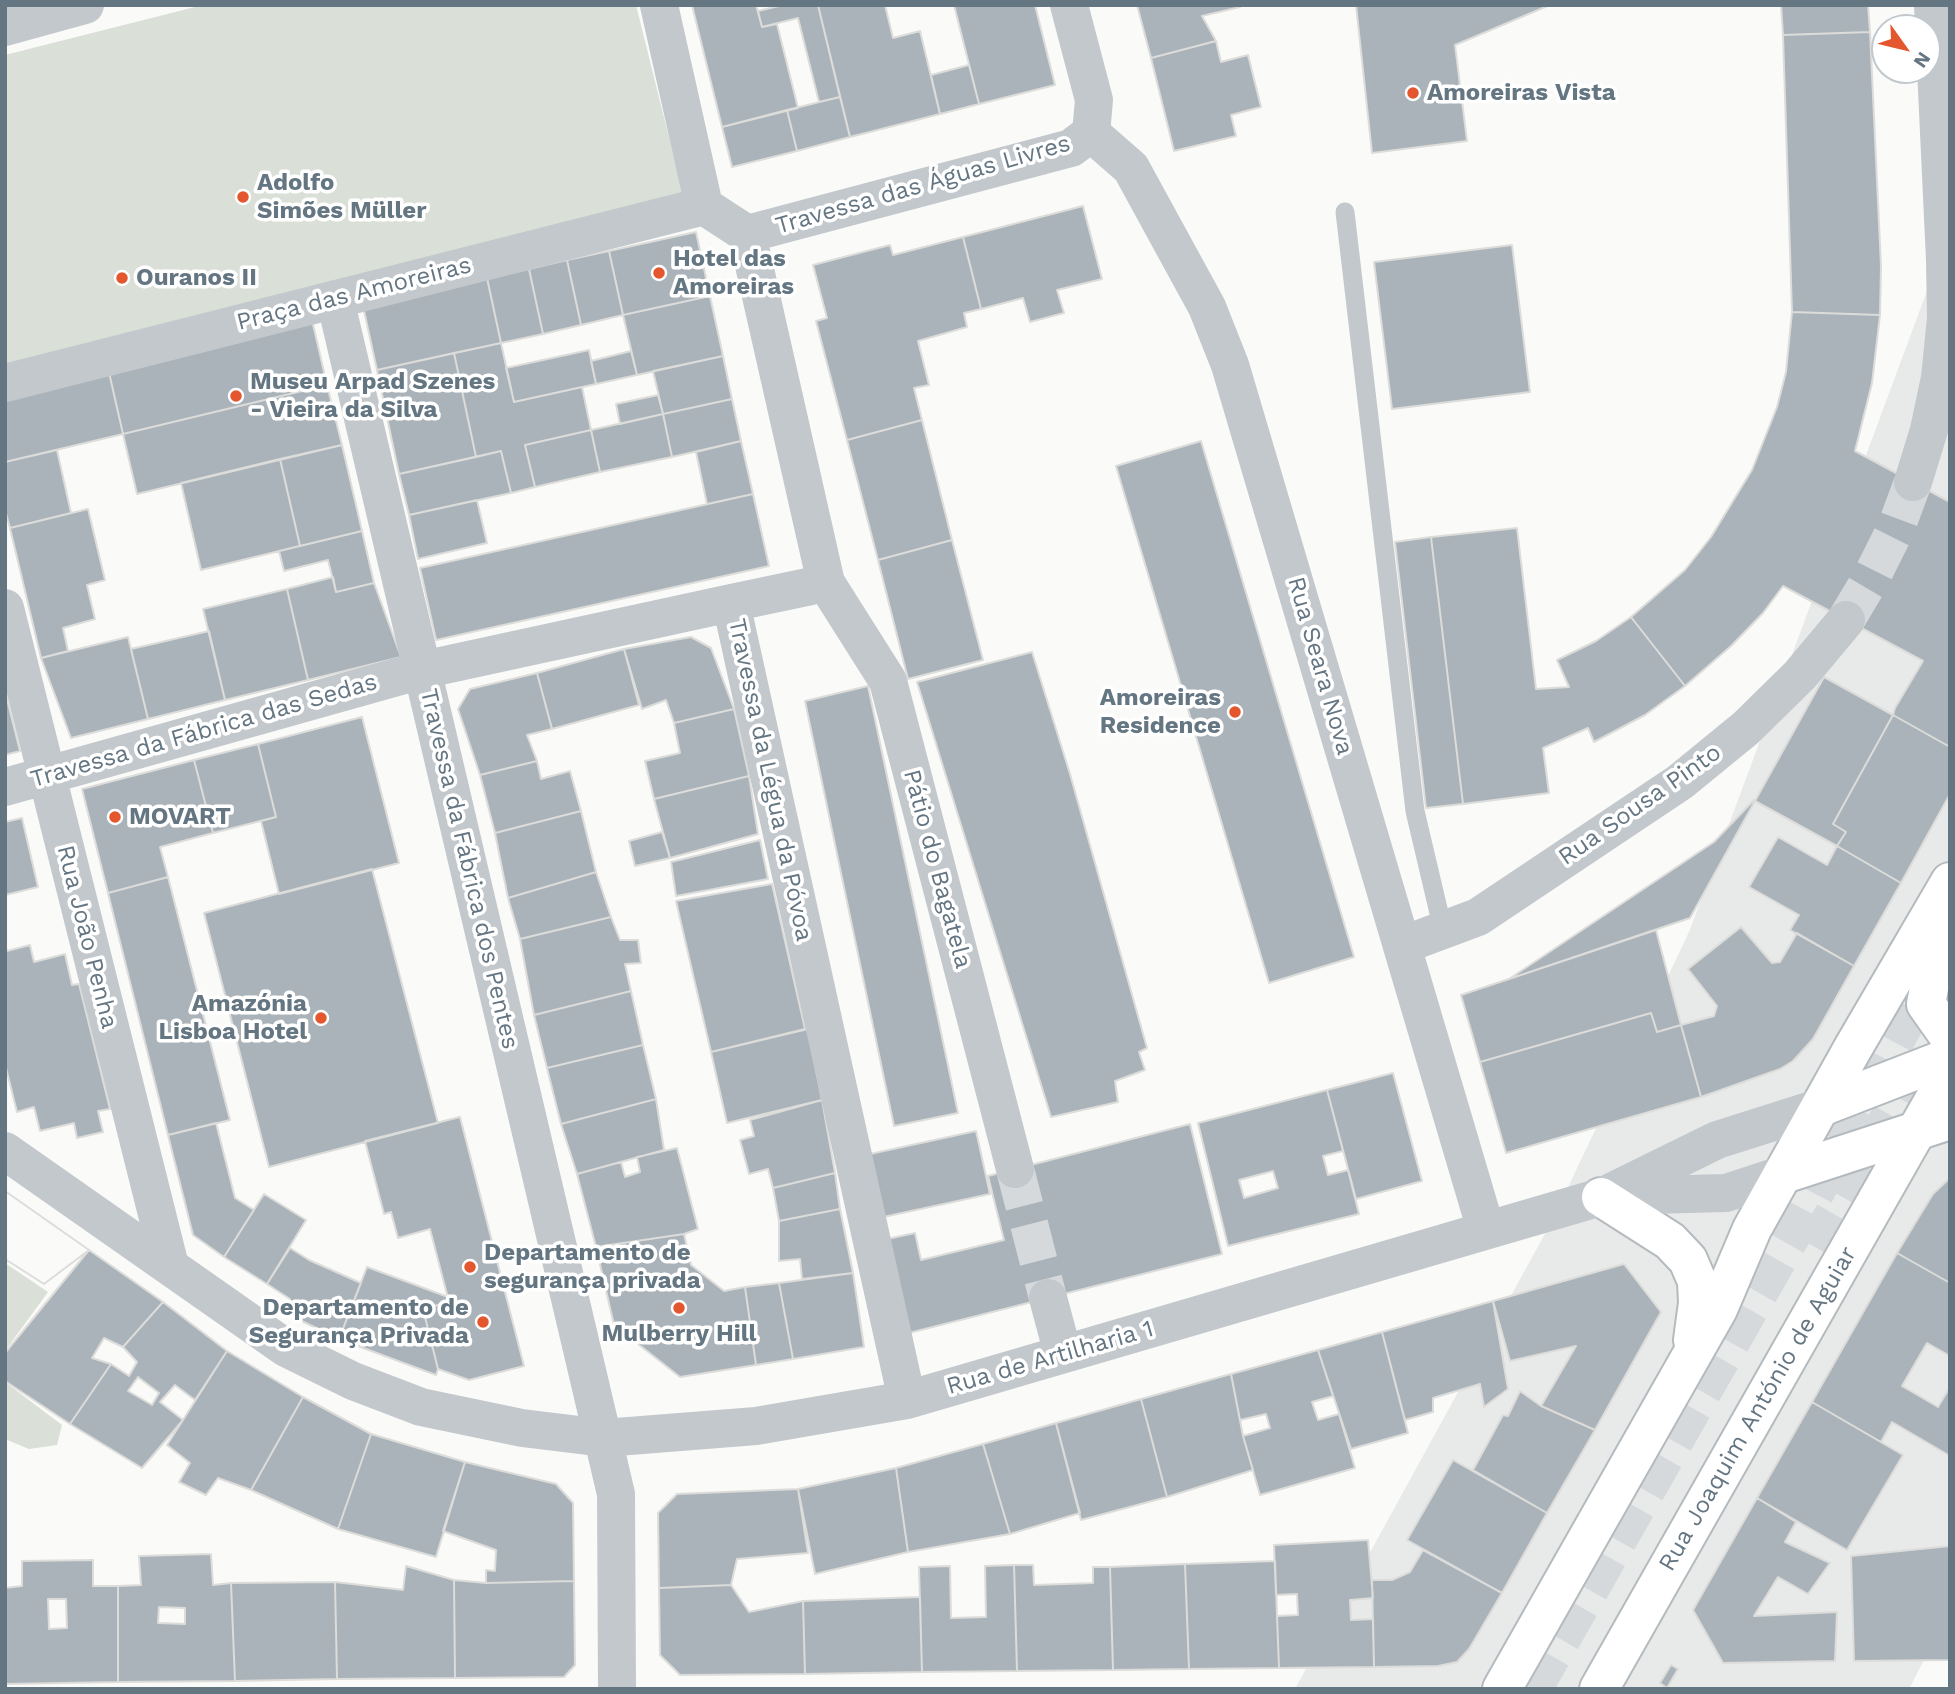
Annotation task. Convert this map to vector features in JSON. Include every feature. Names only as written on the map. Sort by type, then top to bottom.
[{"type":"main road","points":[[1502,1689],[1718,1309],[1752,1229],[1950,882]]},
{"type":"main road","points":[[1950,930],[1930,983],[1926,1004],[1950,1038]]},
{"type":"main road","points":[[1821,1107],[1950,1057]]},
{"type":"main road","name":"Rua Joaquim António de Aguiar","points":[[1599,1689],[1933,1125],[1950,1072]]},
{"type":"main road","points":[[1784,1174],[1933,1125]]},
{"type":"main road","points":[[1601,1197],[1670,1241],[1688,1261],[1697,1281],[1698,1303],[1692,1355]]},
{"type":"street","points":[[5,26],[85,5]]},
{"type":"street","points":[[659,5],[704,206],[747,234],[826,583]]},
{"type":"street","name":"Travessa das Águas Livres","points":[[747,234],[1071,148],[1091,133],[1094,100],[1069,5]]},
{"type":"street","points":[[1913,482],[1929,430],[1940,378],[1946,318],[1933,5]]},
{"type":"street","name":"Rua Seara Nova","points":[[1091,133],[1131,169],[1207,307],[1230,365],[1486,1230]]},
{"type":"street","name":"Praça das Amoreiras","points":[[5,383],[704,206]]},
{"type":"street","name":"Travessa da Fábrica dos Pentes","points":[[335,299],[604,1438],[615,1494],[617,1689]]},
{"type":"street","name":"Travessa da Légua da Póvoa","points":[[826,583],[732,603],[907,1400]]},
{"type":"street","name":"Pátio do Bagatela","points":[[826,583],[888,681],[1015,1169]]},
{"type":"street","name":"Travessa da Fábrica das Sedas","points":[[5,787],[422,670],[732,603]]},
{"type":"street","name":"Rua João Penha","points":[[5,608],[170,1266]]},
{"type":"street","name":"Rua Sousa Pinto","points":[[1403,945],[1478,917],[1681,782],[1746,728],[1800,675],[1846,620]]},
{"type":"street","points":[[1601,1197],[1717,1140],[1821,1107]]},
{"type":"street","name":"Rua de Artilharia 1","points":[[5,1151],[286,1348],[353,1381],[421,1407],[522,1428],[604,1438],[756,1426],[907,1400],[1601,1197]]},
{"type":"street","points":[[1601,1197],[1726,1193],[1784,1174]]},
{"type":"street","points":[[1048,1298],[1063,1354]]},
{"type":"lane","points":[[1345,212],[1415,811],[1443,930]]},
{"type":"shaded area","points":[[203,5],[636,5],[683,194],[5,364],[5,55]]},
{"type":"shaded area","points":[[1950,229],[1950,1610],[1909,1689],[1295,1689],[1552,1221],[1689,932]]},
{"type":"shaded area","points":[[5,1263],[48,1292],[5,1351]]},
{"type":"shaded area","points":[[5,1382],[62,1425],[57,1445],[29,1449],[5,1439]]},
{"type":"building","points":[[692,5],[756,5],[762,27],[777,24],[798,108],[722,127]]},
{"type":"building","points":[[783,5],[818,5],[840,97],[819,102],[798,18],[762,27],[758,11]]},
{"type":"building","points":[[818,5],[885,5],[893,38],[920,31],[940,114],[850,137]]},
{"type":"building","points":[[954,5],[1035,5],[1055,85],[979,104]]},
{"type":"building","points":[[1137,5],[1240,7],[1202,16],[1216,41],[1151,58]]},
{"type":"building","name":"Amoreiras Vista","points":[[1356,5],[1550,5],[1455,45],[1467,141],[1372,153]]},
{"type":"building","points":[[1781,5],[1868,5],[1870,32],[1783,35]]},
{"type":"building","points":[[1870,32],[1881,266],[1880,315],[1792,312],[1783,35]]},
{"type":"building","points":[[1216,41],[1221,62],[1248,55],[1261,107],[1231,115],[1236,136],[1174,151],[1151,58]]},
{"type":"building","points":[[969,65],[979,104],[940,114],[931,75]]},
{"type":"building","points":[[840,97],[850,137],[797,151],[787,110]]},
{"type":"building","points":[[787,110],[797,151],[732,167],[722,127]]},
{"type":"building","points":[[1083,206],[1102,279],[1057,290],[1064,313],[1030,322],[1023,298],[981,309],[963,237]]},
{"type":"building","name":"Hotel das Amoreiras","points":[[696,232],[710,296],[623,315],[609,251]]},
{"type":"building","points":[[963,237],[981,309],[964,313],[967,327],[918,341],[929,385],[914,388],[922,420],[847,440],[816,321],[827,318],[813,265],[890,245],[893,255]]},
{"type":"building","points":[[1512,245],[1530,392],[1392,409],[1374,262]]},
{"type":"building","points":[[609,251],[623,315],[581,325],[567,260]]},
{"type":"building","points":[[567,260],[581,325],[543,334],[529,269]]},
{"type":"building","points":[[529,269],[543,334],[501,343],[487,278]]},
{"type":"building","points":[[487,278],[501,343],[377,370],[363,306]]},
{"type":"building","points":[[710,296],[723,356],[637,375],[623,315]]},
{"type":"building","points":[[1792,312],[1880,315],[1872,383],[1855,451],[1950,502],[1950,747],[1893,715],[1923,661],[1783,586],[1763,613],[1731,646],[1685,686],[1631,617],[1685,570],[1711,537],[1752,470],[1777,407],[1786,372]]},
{"type":"building","points":[[312,320],[327,385],[123,434],[108,368]]},
{"type":"building","points":[[501,343],[514,402],[582,387],[591,430],[525,445],[535,487],[511,493],[501,451],[476,457],[454,353]]},
{"type":"building","points":[[589,350],[596,384],[514,402],[506,368]]},
{"type":"building","points":[[631,351],[637,375],[596,384],[591,361]]},
{"type":"building","points":[[454,353],[476,457],[399,474],[377,370]]},
{"type":"building","points":[[723,356],[732,399],[663,414],[653,371]]},
{"type":"building","points":[[108,368],[123,434],[5,462],[5,393]]},
{"type":"building","points":[[327,385],[342,445],[137,494],[123,434]]},
{"type":"building","points":[[658,395],[663,414],[620,424],[616,404]]},
{"type":"building","points":[[732,399],[741,441],[672,457],[663,414]]},
{"type":"building","points":[[663,414],[672,457],[600,472],[591,430]]},
{"type":"building","points":[[922,420],[952,540],[878,560],[847,440]]},
{"type":"building","points":[[591,430],[600,472],[535,487],[525,445]]},
{"type":"building","points":[[741,441],[753,494],[707,504],[696,452]]},
{"type":"building","name":"Amoreiras Residence","points":[[1201,441],[1354,957],[1269,983],[1116,466]]},
{"type":"building","points":[[342,445],[362,531],[300,546],[280,459]]},
{"type":"building","points":[[57,450],[71,513],[10,528],[5,510],[5,462]]},
{"type":"building","points":[[501,451],[511,493],[409,515],[399,474]]},
{"type":"building","points":[[280,459],[300,546],[201,570],[181,483]]},
{"type":"building","points":[[753,494],[769,566],[436,640],[420,568]]},
{"type":"building","points":[[477,500],[487,543],[418,559],[409,515]]},
{"type":"building","points":[[88,509],[105,580],[87,585],[95,619],[63,628],[68,651],[41,658],[10,528]]},
{"type":"building","points":[[1517,528],[1536,689],[1569,687],[1557,660],[1596,641],[1631,617],[1685,686],[1645,715],[1594,742],[1588,728],[1543,748],[1549,793],[1463,804],[1431,537]]},
{"type":"building","points":[[362,531],[374,583],[336,592],[328,560],[284,571],[279,551]]},
{"type":"building","points":[[1431,537],[1463,804],[1426,808],[1395,542]]},
{"type":"building","points":[[952,540],[983,660],[908,679],[878,560]]},
{"type":"building","points":[[333,577],[336,592],[374,583],[401,657],[308,680],[287,589]]},
{"type":"building","points":[[287,589],[308,680],[225,700],[203,609]]},
{"type":"building","points":[[209,631],[225,700],[148,719],[131,649]]},
{"type":"building","points":[[128,637],[148,719],[71,738],[41,658]]},
{"type":"building","points":[[691,637],[711,648],[734,709],[674,723],[666,700],[642,709],[624,649]]},
{"type":"building","points":[[624,649],[639,705],[552,729],[537,673]]},
{"type":"building","points":[[1032,652],[1070,774],[1147,1048],[1139,1052],[1145,1070],[1115,1081],[1118,1102],[1051,1117],[917,682]]},
{"type":"building","points":[[537,673],[552,729],[527,735],[537,761],[480,775],[458,709],[470,689]]},
{"type":"building","points":[[1824,677],[1893,715],[1833,824],[1846,832],[1837,846],[1755,801]]},
{"type":"building","points":[[868,686],[958,1113],[894,1126],[805,701]]},
{"type":"building","points":[[5,691],[20,751],[5,755]]},
{"type":"building","points":[[734,709],[749,776],[654,799],[645,761],[680,753],[674,723]]},
{"type":"building","points":[[1893,715],[1950,747],[1950,794],[1901,883],[1837,846],[1846,832],[1833,824]]},
{"type":"building","points":[[362,717],[399,863],[279,894],[261,821],[276,817],[258,744]]},
{"type":"building","points":[[258,744],[276,817],[213,833],[194,760]]},
{"type":"building","points":[[194,760],[213,833],[160,847],[168,877],[108,893],[82,789]]},
{"type":"building","points":[[537,761],[541,779],[570,771],[581,811],[495,833],[480,775]]},
{"type":"building","points":[[749,776],[758,834],[670,858],[654,799]]},
{"type":"building","points":[[1754,800],[1690,918],[1509,979],[1714,842]]},
{"type":"building","points":[[581,811],[596,872],[508,898],[495,833]]},
{"type":"building","points":[[22,818],[38,887],[5,895],[5,822]]},
{"type":"building","points":[[662,832],[670,858],[635,866],[629,841]]},
{"type":"building","points":[[1778,837],[1827,865],[1837,846],[1901,883],[1854,966],[1790,930],[1799,915],[1749,887]]},
{"type":"building","points":[[760,840],[768,879],[676,896],[671,862]]},
{"type":"building","name":"Amazónia Lisboa Hotel","points":[[372,869],[438,1123],[269,1167],[204,913]]},
{"type":"building","points":[[596,872],[611,917],[520,939],[508,898]]},
{"type":"building","points":[[168,877],[230,1120],[168,1135],[108,893]]},
{"type":"building","points":[[772,884],[805,1029],[711,1052],[676,901]]},
{"type":"building","points":[[611,917],[620,940],[638,940],[641,963],[625,964],[631,991],[534,1015],[520,939]]},
{"type":"building","points":[[1741,927],[1772,963],[1780,962],[1797,933],[1854,966],[1813,1039],[1793,1061],[1780,1069],[1701,1097],[1681,1025],[1714,1016],[1717,1006],[1688,969]]},
{"type":"building","points":[[1656,930],[1681,1025],[1657,1032],[1651,1013],[1480,1062],[1461,995]]},
{"type":"building","points":[[5,945],[7,951],[30,945],[34,962],[65,954],[72,985],[79,984],[110,1109],[98,1111],[103,1132],[77,1138],[74,1123],[40,1131],[34,1107],[17,1112],[5,1064]]},
{"type":"building","points":[[631,991],[643,1045],[547,1068],[534,1015]]},
{"type":"building","points":[[1651,1013],[1657,1032],[1681,1025],[1701,1097],[1506,1153],[1480,1062]]},
{"type":"building","points":[[808,1029],[822,1100],[727,1123],[711,1052]]},
{"type":"building","points":[[643,1045],[656,1099],[561,1124],[547,1068]]},
{"type":"building","points":[[1393,1073],[1422,1181],[1356,1199],[1327,1090]]},
{"type":"building","points":[[1327,1090],[1343,1151],[1323,1156],[1328,1175],[1348,1170],[1359,1214],[1228,1246],[1198,1123]],"holes":[[[1273,1171],[1278,1188],[1244,1198],[1239,1180]]]},
{"type":"building","points":[[656,1099],[664,1150],[577,1174],[561,1124]]},
{"type":"building","points":[[822,1100],[835,1173],[773,1188],[768,1169],[749,1174],[740,1140],[754,1136],[750,1120]]},
{"type":"building","name":"Departamento de segurança privada","points":[[460,1117],[524,1366],[469,1380],[438,1369],[423,1309],[449,1302],[430,1229],[398,1238],[391,1212],[384,1214],[365,1141]]},
{"type":"building","points":[[216,1123],[235,1198],[254,1210],[224,1257],[193,1235],[168,1135]]},
{"type":"building","points":[[1190,1124],[1222,1254],[901,1335],[878,1241],[915,1233],[921,1260],[1004,1240],[988,1176]]},
{"type":"building","points":[[976,1131],[990,1194],[874,1219],[861,1156]]},
{"type":"building","points":[[677,1148],[698,1229],[684,1234],[596,1247],[577,1174],[621,1162],[625,1177],[640,1172],[637,1157]]},
{"type":"building","points":[[835,1173],[840,1209],[779,1221],[773,1188]]},
{"type":"building","points":[[1950,1178],[1950,1283],[1897,1253],[1933,1194]]},
{"type":"building","points":[[5,1191],[89,1250],[44,1284],[5,1259]]},
{"type":"building","points":[[5,1191],[89,1250],[44,1284],[5,1259]]},
{"type":"building","points":[[264,1194],[306,1220],[267,1284],[224,1257]]},
{"type":"building","points":[[840,1209],[853,1273],[802,1279],[800,1259],[779,1261],[779,1221]]},
{"type":"building","name":"Mulberry Hill","points":[[684,1234],[691,1265],[724,1291],[745,1287],[756,1365],[680,1377],[614,1325],[596,1247]]},
{"type":"building","points":[[290,1248],[309,1260],[361,1283],[339,1339],[283,1312],[290,1299],[267,1284]]},
{"type":"building","points":[[89,1250],[163,1302],[123,1347],[104,1338],[92,1358],[111,1364],[70,1424],[5,1381],[5,1353]]},
{"type":"building","points":[[1897,1253],[1950,1283],[1950,1356],[1927,1343],[1902,1386],[1938,1407],[1950,1387],[1950,1456],[1892,1422],[1881,1442],[1812,1402]]},
{"type":"building","points":[[1624,1264],[1661,1312],[1595,1430],[1541,1406],[1576,1346],[1510,1361],[1493,1301]]},
{"type":"building","points":[[367,1267],[448,1297],[449,1302],[423,1309],[438,1369],[436,1375],[339,1339]]},
{"type":"building","points":[[853,1273],[864,1347],[793,1359],[779,1283]]},
{"type":"building","points":[[779,1283],[793,1359],[756,1365],[745,1287]]},
{"type":"building","points":[[1493,1301],[1508,1389],[1484,1407],[1480,1384],[1433,1398],[1433,1412],[1405,1420],[1382,1332]]},
{"type":"building","points":[[163,1302],[227,1351],[195,1400],[175,1385],[160,1402],[183,1420],[142,1468],[70,1424],[111,1364],[129,1376],[137,1362],[123,1347]],"holes":[[[138,1377],[159,1393],[152,1405],[128,1391]]]},
{"type":"building","points":[[1382,1332],[1408,1433],[1351,1449],[1318,1350]]},
{"type":"building","points":[[1318,1350],[1333,1396],[1312,1402],[1318,1420],[1339,1414],[1355,1468],[1260,1495],[1243,1436],[1270,1428],[1266,1414],[1240,1420],[1231,1374]]},
{"type":"building","points":[[227,1351],[303,1397],[251,1490],[218,1478],[206,1495],[179,1482],[190,1463],[167,1445]]},
{"type":"building","points":[[1231,1374],[1243,1436],[1253,1470],[1167,1497],[1141,1399]]},
{"type":"building","points":[[1520,1391],[1541,1406],[1595,1430],[1547,1513],[1473,1470],[1503,1415],[1508,1416]]},
{"type":"building","points":[[303,1397],[371,1434],[338,1529],[251,1490]]},
{"type":"building","points":[[1141,1399],[1167,1497],[1081,1520],[1056,1423]]},
{"type":"building","points":[[1812,1402],[1903,1455],[1847,1550],[1757,1498]]},
{"type":"building","points":[[1056,1423],[1080,1513],[1010,1534],[983,1444]]},
{"type":"building","points":[[371,1434],[465,1462],[436,1557],[338,1529]]},
{"type":"building","points":[[983,1444],[1010,1534],[908,1552],[896,1468]]},
{"type":"building","points":[[1453,1460],[1547,1513],[1502,1593],[1407,1540]]},
{"type":"building","points":[[465,1462],[556,1484],[573,1503],[574,1581],[486,1583],[486,1570],[495,1571],[496,1550],[443,1531]]},
{"type":"building","points":[[896,1468],[908,1552],[815,1574],[798,1489]]},
{"type":"building","points":[[798,1489],[808,1553],[737,1559],[731,1585],[659,1588],[658,1513],[677,1494]]},
{"type":"building","points":[[1757,1498],[1796,1522],[1785,1542],[1830,1563],[1808,1594],[1778,1577],[1754,1616],[1837,1612],[1835,1661],[1723,1663],[1693,1610]]},
{"type":"building","points":[[1368,1540],[1373,1598],[1350,1600],[1351,1620],[1373,1619],[1374,1667],[1279,1668],[1277,1616],[1298,1615],[1297,1594],[1276,1595],[1274,1545]]},
{"type":"building","points":[[1950,1546],[1950,1660],[1854,1661],[1851,1556]]},
{"type":"building","points":[[1423,1550],[1502,1593],[1469,1649],[1457,1662],[1438,1666],[1374,1667],[1372,1580],[1392,1580],[1410,1572]]},
{"type":"building","points":[[211,1554],[213,1585],[231,1583],[235,1681],[118,1682],[118,1586],[141,1585],[139,1556]],"holes":[[[159,1607],[185,1608],[185,1624],[158,1623]]]},
{"type":"building","points":[[93,1560],[93,1586],[118,1586],[118,1682],[5,1684],[5,1588],[22,1586],[22,1561]],"holes":[[[48,1599],[66,1599],[67,1628],[49,1629]]]},
{"type":"building","points":[[1275,1561],[1279,1668],[1189,1669],[1185,1564]]},
{"type":"building","points":[[1185,1564],[1189,1669],[1113,1670],[1110,1567]]},
{"type":"building","points":[[1014,1565],[1033,1565],[1034,1585],[1093,1583],[1093,1567],[1110,1567],[1113,1670],[1017,1671]]},
{"type":"building","points":[[1014,1565],[1017,1671],[922,1672],[919,1567],[950,1566],[951,1618],[986,1617],[985,1566]]},
{"type":"building","points":[[406,1566],[454,1580],[455,1678],[337,1679],[335,1582],[403,1590]]},
{"type":"building","points":[[454,1580],[486,1583],[574,1581],[575,1665],[564,1677],[455,1678]]},
{"type":"building","points":[[335,1582],[337,1679],[235,1681],[231,1583]]},
{"type":"building","points":[[731,1585],[749,1612],[803,1601],[805,1674],[680,1675],[660,1655],[659,1588]]},
{"type":"building","points":[[920,1597],[922,1672],[805,1674],[803,1601]]},
{"type":"building","points":[[1671,1665],[1678,1669],[1667,1688],[1660,1683]]},
{"type":"tunnel","points":[[1846,620],[1896,528],[1913,482]]},
{"type":"tunnel","points":[[1533,1689],[1805,1212],[1934,968]]},
{"type":"tunnel","points":[[1815,1247],[1926,1053]]},
{"type":"tunnel","points":[[1015,1169],[1048,1298]]},
{"type":"place","name":"Amoreiras Vista","points":[[1413,93]]},
{"type":"place","name":"Adolfo Simões Müller","points":[[243,197]]},
{"type":"place","name":"Hotel das Amoreiras","points":[[659,273]]},
{"type":"place","name":"Ouranos II","points":[[122,278]]},
{"type":"place","name":"Museu Arpad Szenes - Vieira da Silva","points":[[236,396]]},
{"type":"place","name":"Amoreiras Residence","points":[[1235,712]]},
{"type":"place","name":"MOVART","points":[[115,817]]},
{"type":"place","name":"Amazónia Lisboa Hotel","points":[[321,1018]]},
{"type":"place","name":"Departamento de segurança privada","points":[[470,1267]]},
{"type":"place","name":"Mulberry Hill","points":[[679,1308]]},
{"type":"place","name":"Departamento de Segurança Privada","points":[[483,1322]]}]
